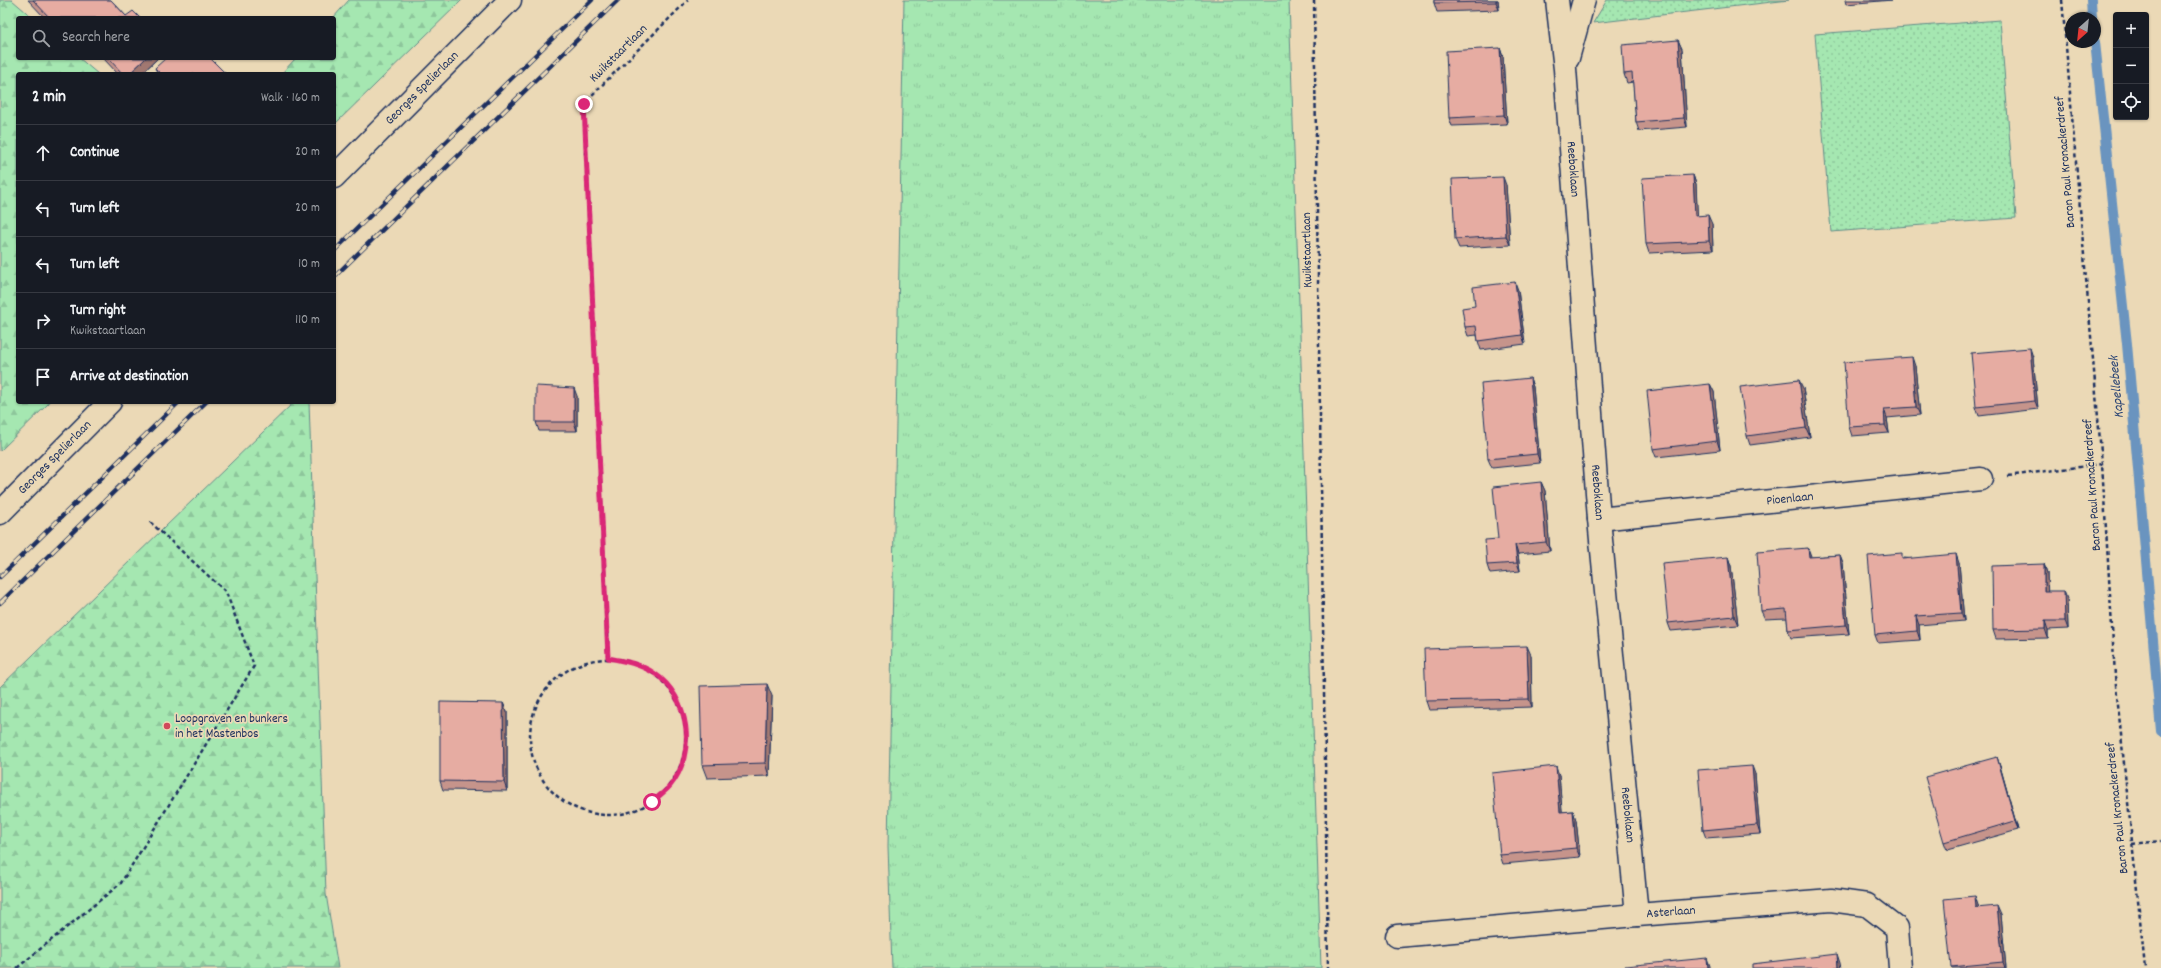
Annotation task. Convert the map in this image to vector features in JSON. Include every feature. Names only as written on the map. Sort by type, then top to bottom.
[{"type":"street","name":"Georges Spelierlaan","points":[[336,175],[510,0]]},
{"type":"street","name":"Reeboklaan","points":[[1558,0],[1565,69],[1599,520],[1637,915]]},
{"type":"street","name":"Reeboklaan","points":[[1565,69],[1584,0]]},
{"type":"street","name":"Georges Spelierlaan","points":[[0,513],[108,404]]},
{"type":"street","name":"Pioenlaan","points":[[1599,520],[1981,480]]},
{"type":"street","name":"Asterlaan","points":[[1397,936],[1831,900],[1867,905],[1897,928],[1900,968]]},
{"type":"path","name":"Kwikstaartlaan","points":[[608,658],[584,104],[688,0]]},
{"type":"path","name":"Kwikstaartlaan","points":[[1314,0],[1328,968]]},
{"type":"path","name":"Baron Paul Kronackerdreef","points":[[2062,0],[2102,464],[2115,676],[2145,968]]},
{"type":"path","points":[[1981,480],[2102,464]]},
{"type":"path","points":[[17,968],[121,883],[254,666],[226,592],[149,521]]},
{"type":"path","points":[[608,658],[633,662],[655,674],[672,692],[684,714],[687,739],[682,764],[673,780],[652,802],[629,812],[604,815],[578,809],[556,794],[539,773],[531,748],[532,721],[541,696],[558,676],[582,663],[608,658]]},
{"type":"path","points":[[2132,844],[2159,841]]},
{"type":"green space","points":[[0,0],[12,0],[31,16],[16,16],[16,60],[81,60],[96,72],[16,72],[16,404],[48,404],[0,451]]},
{"type":"green space","points":[[349,0],[462,0],[336,123],[336,72],[283,72],[294,60],[336,60],[336,16],[335,16]]},
{"type":"green space","points":[[904,0],[1289,0],[1321,968],[892,968],[888,846]]},
{"type":"green space","points":[[1607,0],[1789,0],[1593,23]]},
{"type":"green space","points":[[2000,20],[2016,218],[1831,232],[1815,34]]},
{"type":"green space","points":[[292,404],[309,404],[326,894],[338,968],[0,968],[0,687]]},
{"type":"building","points":[[33,0],[111,0],[126,16],[48,16]]},
{"type":"building","points":[[1434,0],[1496,0],[1496,2],[1434,3]]},
{"type":"building","points":[[133,11],[138,16],[126,16]]},
{"type":"building","points":[[1678,40],[1684,118],[1636,122],[1632,73],[1624,74],[1622,45]]},
{"type":"building","points":[[1500,48],[1504,115],[1449,118],[1446,51]]},
{"type":"building","points":[[110,60],[144,60],[131,72],[121,72]]},
{"type":"building","points":[[164,60],[212,60],[224,72],[159,72],[155,68]]},
{"type":"building","points":[[1693,175],[1695,216],[1708,215],[1709,241],[1646,244],[1642,178]]},
{"type":"building","points":[[1503,177],[1506,236],[1455,239],[1452,179]]},
{"type":"building","points":[[1515,282],[1522,335],[1478,341],[1476,326],[1465,327],[1462,308],[1475,306],[1473,287]]},
{"type":"building","points":[[2030,348],[2035,401],[1976,407],[1971,353]]},
{"type":"building","points":[[1912,357],[1916,407],[1884,409],[1885,425],[1849,427],[1844,362]]},
{"type":"building","points":[[1530,378],[1537,454],[1488,459],[1481,383]]},
{"type":"building","points":[[1799,380],[1806,428],[1747,436],[1740,387]]},
{"type":"building","points":[[1710,384],[1717,441],[1653,449],[1647,391]]},
{"type":"building","points":[[536,386],[574,388],[574,422],[536,422]]},
{"type":"building","points":[[1541,482],[1546,542],[1515,545],[1517,563],[1487,565],[1485,540],[1498,539],[1493,487]]},
{"type":"building","points":[[1808,548],[1809,557],[1840,555],[1846,625],[1788,630],[1786,609],[1761,611],[1757,552]]},
{"type":"building","points":[[1902,553],[1902,559],[1956,554],[1961,613],[1916,616],[1917,631],[1875,635],[1868,556]]},
{"type":"building","points":[[1728,557],[1734,616],[1668,623],[1662,563]]},
{"type":"building","points":[[2044,564],[2044,591],[2064,591],[2065,621],[2045,621],[2045,629],[1993,630],[1992,566]]},
{"type":"building","points":[[1527,646],[1529,699],[1426,701],[1424,649]]},
{"type":"building","points":[[767,684],[765,763],[702,765],[700,686]]},
{"type":"building","points":[[440,702],[503,703],[504,782],[440,781]]},
{"type":"building","points":[[1997,757],[2015,821],[1944,842],[1925,777]]},
{"type":"building","points":[[1556,766],[1560,812],[1573,811],[1576,848],[1500,855],[1492,773]]},
{"type":"building","points":[[1752,766],[1757,825],[1703,830],[1698,770]]},
{"type":"building","points":[[1975,896],[1976,908],[1997,906],[2003,962],[1951,967],[1944,899]]},
{"type":"building","points":[[1837,954],[1838,968],[1752,968],[1752,964]]},
{"type":"building","points":[[1707,958],[1708,968],[1626,968],[1625,966]]},
{"type":"waterway","name":"Kapellebeek","points":[[2091,0],[2092,12]]},
{"type":"waterway","name":"Kapellebeek","points":[[2096,48],[2127,344],[2161,731]]},
{"type":"railway","points":[[336,249],[592,0]]},
{"type":"railway","points":[[336,275],[618,0]]},
{"type":"railway","points":[[0,577],[177,404]]},
{"type":"railway","points":[[0,603],[204,404]]},
{"type":"place","name":"Loopgraven en bunkers in het Mastenbos","points":[[167,726]]},
{"type":"route","points":[[584,104],[608,658],[633,662],[655,674],[672,692],[684,714],[687,739],[682,764],[670,785],[652,802]]}]
